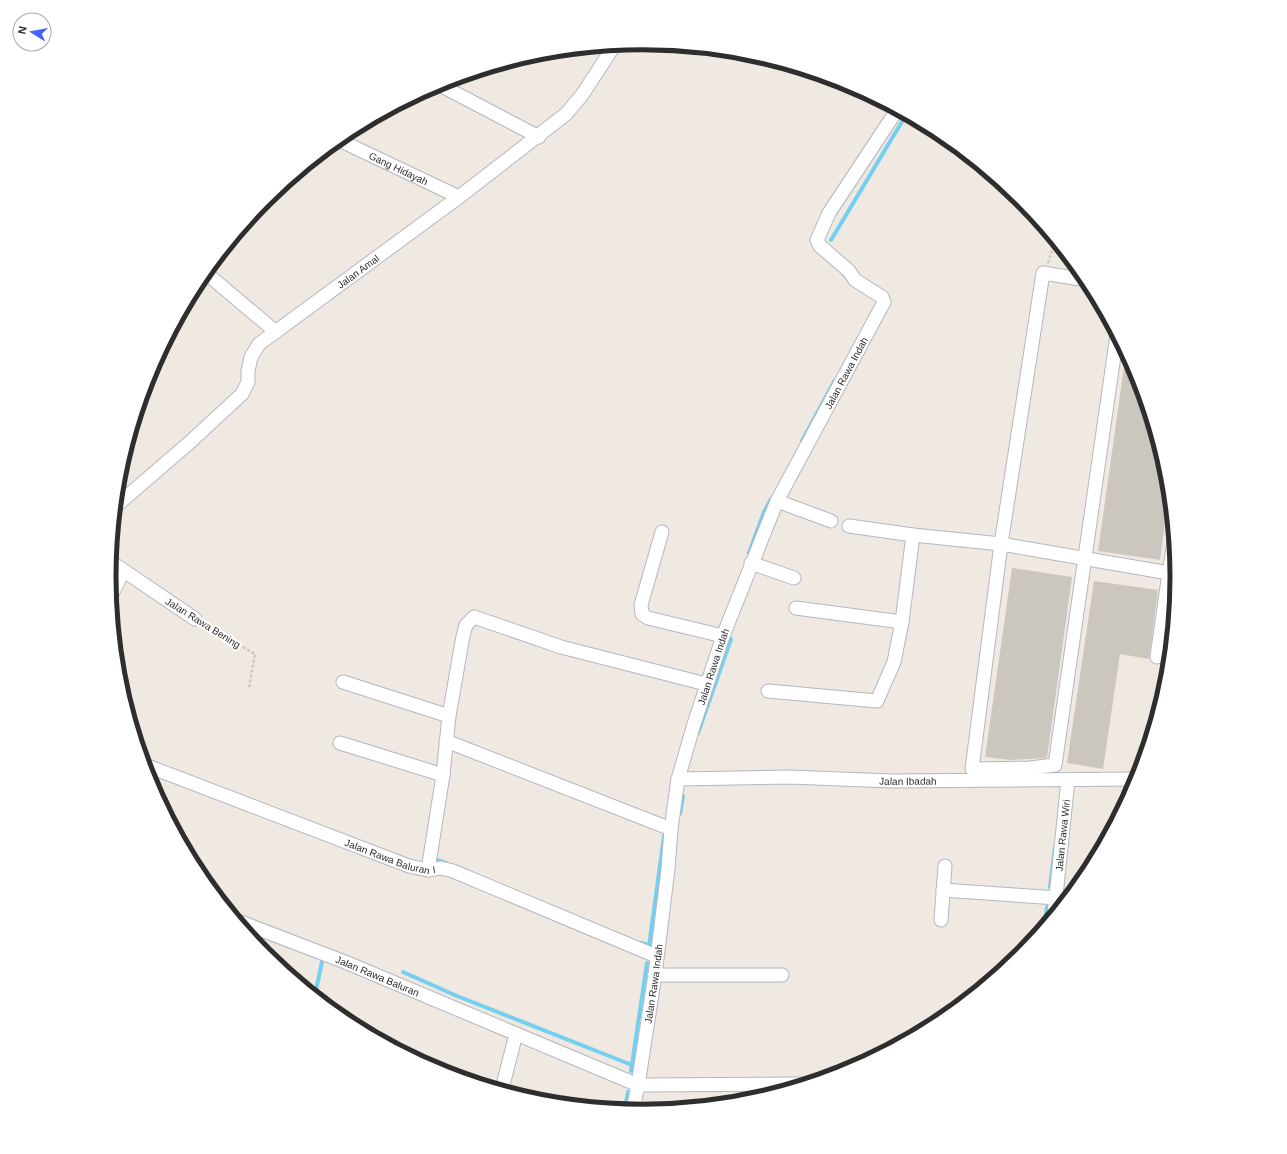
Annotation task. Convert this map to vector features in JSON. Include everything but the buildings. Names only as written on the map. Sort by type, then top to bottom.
[{"type":"street","name":"Jalan Amal","points":[[122,500],[189,444],[242,394],[248,382],[248,371],[251,357],[260,344],[539,137],[566,114],[582,95],[611,51]]},
{"type":"street","points":[[446,88],[539,137]]},
{"type":"street","name":"Jalan Rawa Indah","points":[[634,1104],[655,975],[656,956],[678,779],[706,684],[750,564],[777,501],[884,302],[882,297],[855,280],[849,271],[820,246],[817,240],[829,213],[894,114]]},
{"type":"street","name":"Gang Hidayah","points":[[345,143],[459,197]]},
{"type":"street","points":[[1078,279],[1042,273],[1001,544],[972,769],[1030,768],[1055,765],[1116,344]]},
{"type":"street","points":[[210,277],[276,332]]},
{"type":"street","points":[[777,501],[831,521]]},
{"type":"street","points":[[849,526],[913,535],[1001,544],[1170,572]]},
{"type":"street","points":[[662,532],[641,605],[642,614],[648,618],[723,636]]},
{"type":"street","points":[[768,691],[877,701],[894,662],[902,622],[913,535]]},
{"type":"street","points":[[750,564],[794,578]]},
{"type":"street","name":"Jalan Rawa Bening","points":[[117,566],[196,618]]},
{"type":"street","points":[[117,586],[124,572]]},
{"type":"street","points":[[1157,657],[1170,591]]},
{"type":"street","points":[[796,608],[902,622]]},
{"type":"street","points":[[428,870],[443,776],[449,716],[462,636],[466,625],[474,617],[561,647],[706,684]]},
{"type":"street","points":[[342,682],[449,716]]},
{"type":"street","points":[[446,741],[671,829]]},
{"type":"street","points":[[340,743],[443,776]]},
{"type":"street","name":"Jalan Rawa Baluran I","points":[[153,768],[409,866],[428,870],[441,868],[453,871],[656,956]]},
{"type":"street","name":"Jalan Ibadah","points":[[678,779],[789,777],[893,781],[1130,779]]},
{"type":"street","name":"Jalan Rawa Wiri","points":[[1056,905],[1068,780]]},
{"type":"street","points":[[941,920],[945,866]]},
{"type":"street","points":[[943,890],[1057,898]]},
{"type":"street","name":"Jalan Rawa Baluran","points":[[248,925],[345,962],[638,1085]]},
{"type":"street","points":[[655,975],[782,975]]},
{"type":"street","points":[[503,1085],[516,1034]]},
{"type":"street","points":[[638,1085],[786,1084]]},
{"type":"path","points":[[1045,273],[1053,246]]},
{"type":"path","name":"Jalan Rawa Bening","points":[[196,618],[255,654],[249,688]]},
{"type":"waterway","points":[[831,240],[904,119]]},
{"type":"waterway","points":[[802,441],[835,380]]},
{"type":"waterway","points":[[749,553],[764,512],[771,499]]},
{"type":"waterway","points":[[698,733],[731,639]]},
{"type":"waterway","points":[[680,814],[683,796]]},
{"type":"waterway","points":[[649,946],[664,836]]},
{"type":"waterway","points":[[1050,887],[1055,847]]},
{"type":"waterway","points":[[437,860],[446,863]]},
{"type":"waterway","points":[[1045,918],[1047,907]]},
{"type":"waterway","points":[[641,943],[649,945]]},
{"type":"waterway","points":[[316,989],[323,957]]},
{"type":"waterway","points":[[631,1071],[647,963]]},
{"type":"waterway","points":[[403,972],[457,996],[632,1065]]},
{"type":"waterway","points":[[626,1103],[628,1092]]}]
